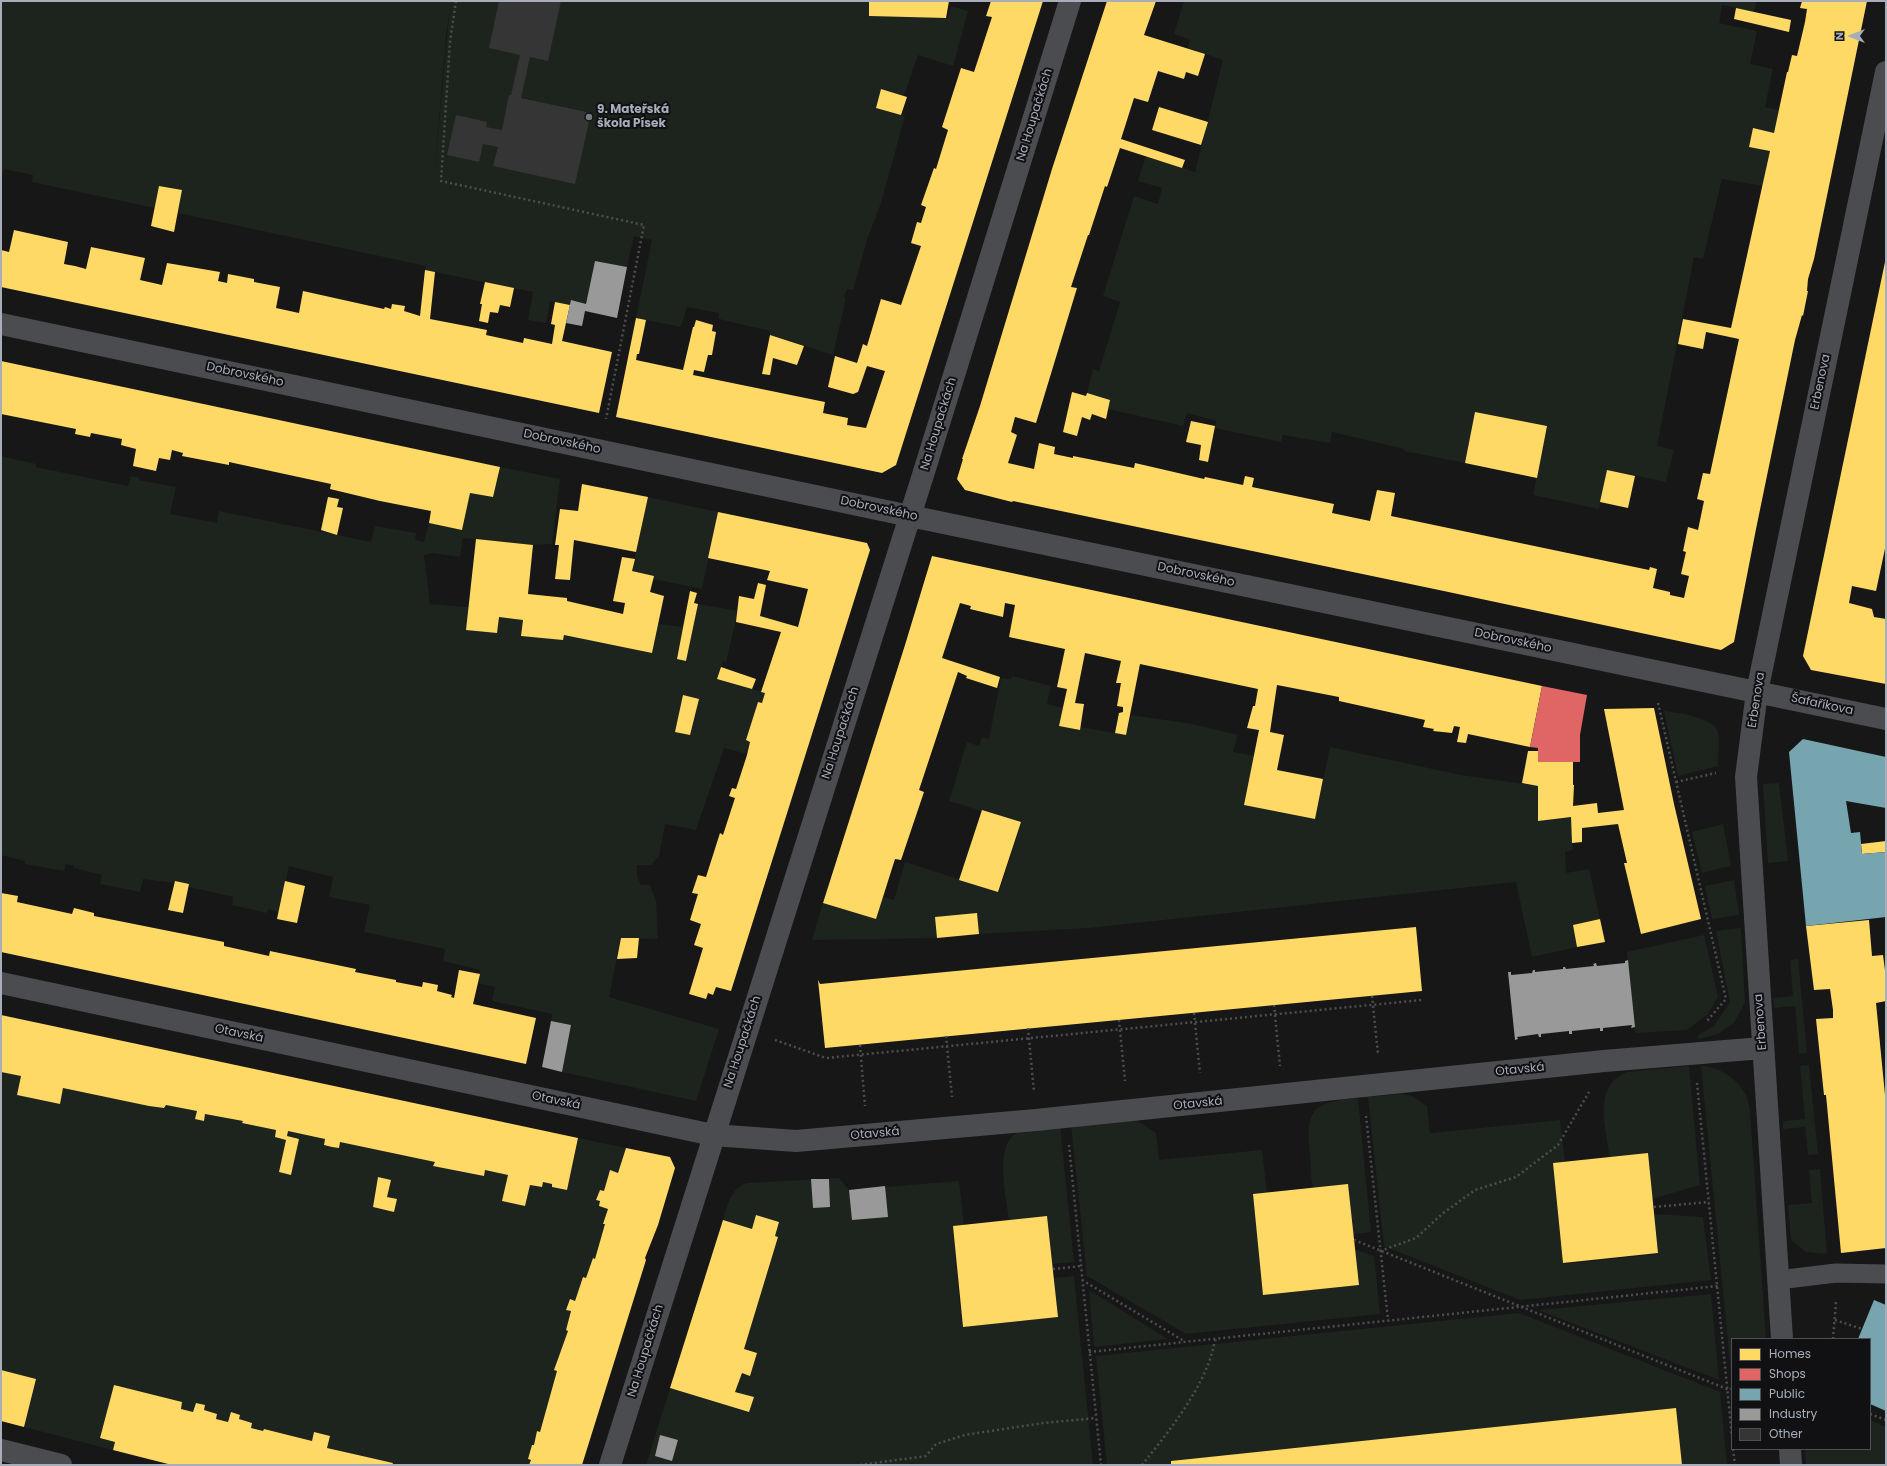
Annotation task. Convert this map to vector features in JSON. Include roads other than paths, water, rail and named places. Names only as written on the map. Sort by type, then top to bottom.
[{"type":"street","name":"Na Houpačkách","points":[[610,1465],[713,1135],[910,516],[1070,1]]},
{"type":"street","name":"Erbenova","points":[[1782,1338],[1762,1048],[1746,777],[1757,692],[1886,72]]},
{"type":"street","name":"Dobrovského","points":[[1,324],[910,516],[1757,692]]},
{"type":"street","name":"Šafaříkova","points":[[1757,692],[1886,719]]},
{"type":"street","name":"Otavská","points":[[1,983],[713,1135],[796,1141],[1036,1120],[1372,1085],[1762,1048]]},
{"type":"street","points":[[1,1450],[61,1465]]},
{"type":"street","points":[[1790,1450],[1791,1465]]},
{"type":"lane","points":[[1778,1280],[1836,1273],[1886,1274]]},
{"type":"place","name":"9. Mateřská škola Písek","points":[[589,117]]}]
